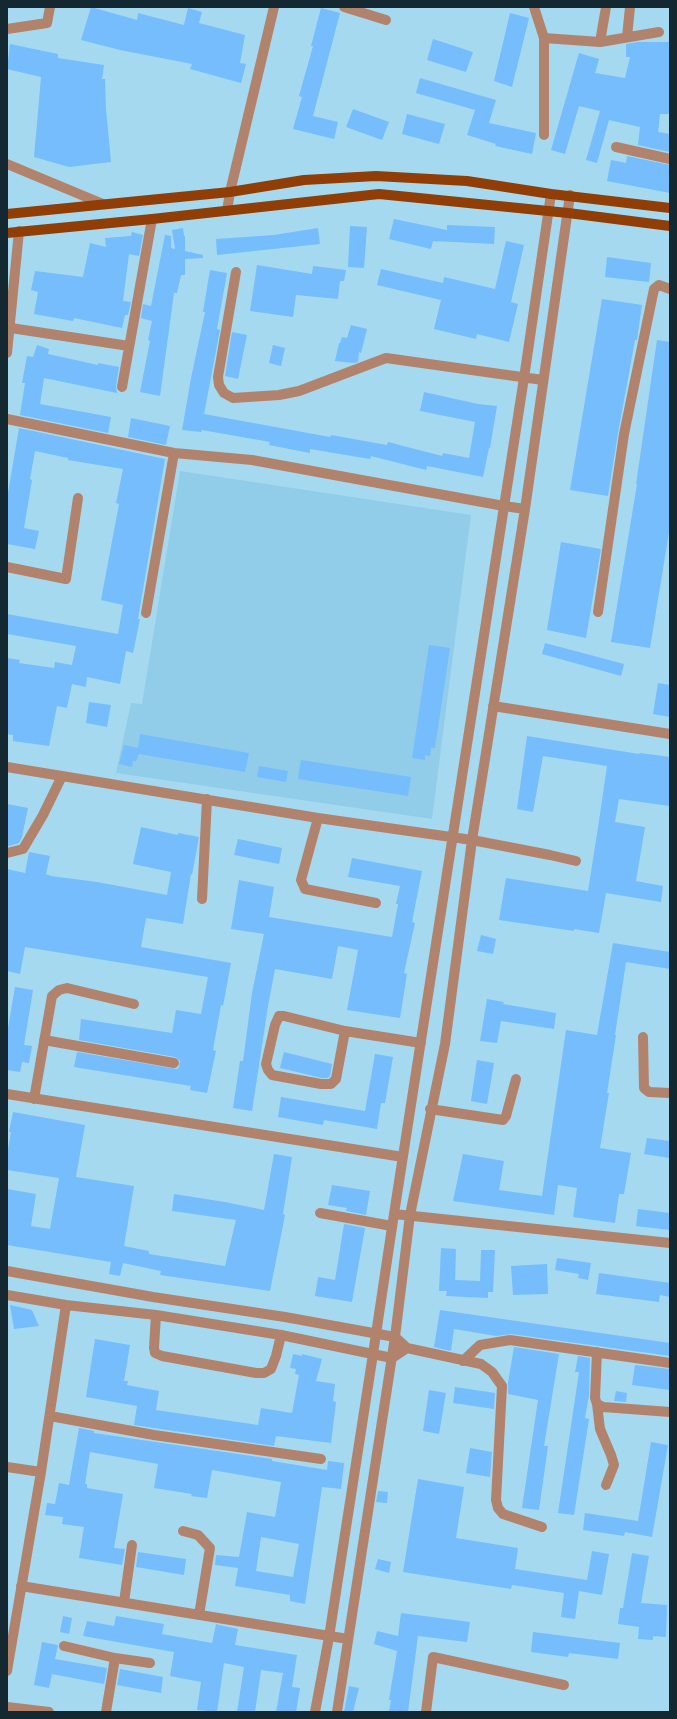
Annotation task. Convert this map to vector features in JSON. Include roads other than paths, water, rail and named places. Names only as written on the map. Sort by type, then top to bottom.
[{"type":"main road","points":[[7,214],[230,192],[304,180],[376,176],[467,181],[551,194],[570,195],[670,208]]},
{"type":"main road","points":[[7,233],[380,194],[568,213],[670,226]]},
{"type":"street","points":[[7,29],[47,23],[50,7]]},
{"type":"street","points":[[227,211],[230,192],[274,7]]},
{"type":"street","points":[[344,7],[386,20]]},
{"type":"street","points":[[534,7],[544,38],[544,135]]},
{"type":"street","points":[[600,42],[606,7]]},
{"type":"street","points":[[627,37],[630,7]]},
{"type":"street","points":[[544,38],[600,42],[659,32]]},
{"type":"street","points":[[616,147],[670,159]]},
{"type":"street","points":[[7,164],[102,204]]},
{"type":"street","points":[[315,1712],[329,1637],[376,1335],[550,212],[551,194]]},
{"type":"street","points":[[337,1712],[395,1338],[410,1215],[430,1109],[445,1044],[472,840],[525,509],[570,195]]},
{"type":"street","points":[[122,387],[152,219]]},
{"type":"street","points":[[7,353],[11,328],[19,231]]},
{"type":"street","points":[[236,272],[218,377],[219,385],[224,394],[233,398],[279,395],[299,391],[386,358],[543,380]]},
{"type":"street","points":[[598,612],[624,434],[654,288],[659,285],[670,289]]},
{"type":"street","points":[[11,328],[129,346]]},
{"type":"street","points":[[7,419],[174,453],[252,460],[525,509]]},
{"type":"street","points":[[146,613],[174,453]]},
{"type":"street","points":[[7,567],[66,579],[78,498]]},
{"type":"street","points":[[493,706],[670,734]]},
{"type":"street","points":[[7,767],[318,818],[472,840],[550,855],[576,862]]},
{"type":"street","points":[[7,852],[23,849],[43,815],[62,776]]},
{"type":"street","points":[[202,899],[207,799]]},
{"type":"street","points":[[318,818],[301,880],[305,889],[376,903]]},
{"type":"street","points":[[34,1099],[52,996],[59,990],[67,988],[134,1004]]},
{"type":"street","points":[[345,1031],[336,1079],[331,1084],[321,1084],[272,1075],[268,1070],[266,1064],[273,1033],[279,1016],[345,1031],[421,1044]]},
{"type":"street","points":[[643,1037],[644,1088],[649,1092],[670,1093]]},
{"type":"street","points":[[44,1040],[174,1063]]},
{"type":"street","points":[[430,1109],[503,1120],[506,1116],[516,1079]]},
{"type":"street","points":[[7,1094],[403,1157]]},
{"type":"street","points":[[320,1213],[392,1226]]},
{"type":"street","points":[[394,1214],[670,1243]]},
{"type":"street","points":[[7,1270],[153,1297],[285,1317],[395,1338],[407,1348],[481,1364],[492,1372],[502,1386],[496,1500],[498,1508],[503,1514],[542,1527]]},
{"type":"street","points":[[7,1295],[66,1306],[156,1315],[280,1335],[392,1358],[407,1348]]},
{"type":"street","points":[[7,1672],[42,1472],[66,1306]]},
{"type":"street","points":[[156,1315],[155,1353],[162,1356],[256,1373],[264,1373],[271,1369],[276,1356],[280,1335]]},
{"type":"street","points":[[463,1361],[480,1345],[510,1340],[670,1363]]},
{"type":"street","points":[[597,1352],[595,1398],[600,1429],[614,1465],[606,1485]]},
{"type":"street","points":[[597,1404],[603,1407],[670,1412]]},
{"type":"street","points":[[50,1416],[154,1435],[321,1459]]},
{"type":"street","points":[[7,1467],[42,1472]]},
{"type":"street","points":[[183,1531],[198,1535],[210,1548],[199,1615]]},
{"type":"street","points":[[124,1602],[132,1545]]},
{"type":"street","points":[[21,1586],[348,1639]]},
{"type":"street","points":[[64,1646],[115,1658],[150,1663]]},
{"type":"street","points":[[426,1712],[433,1656],[564,1685]]},
{"type":"street","points":[[106,1712],[115,1658]]},
{"type":"street","points":[[7,1707],[48,1712]]}]
